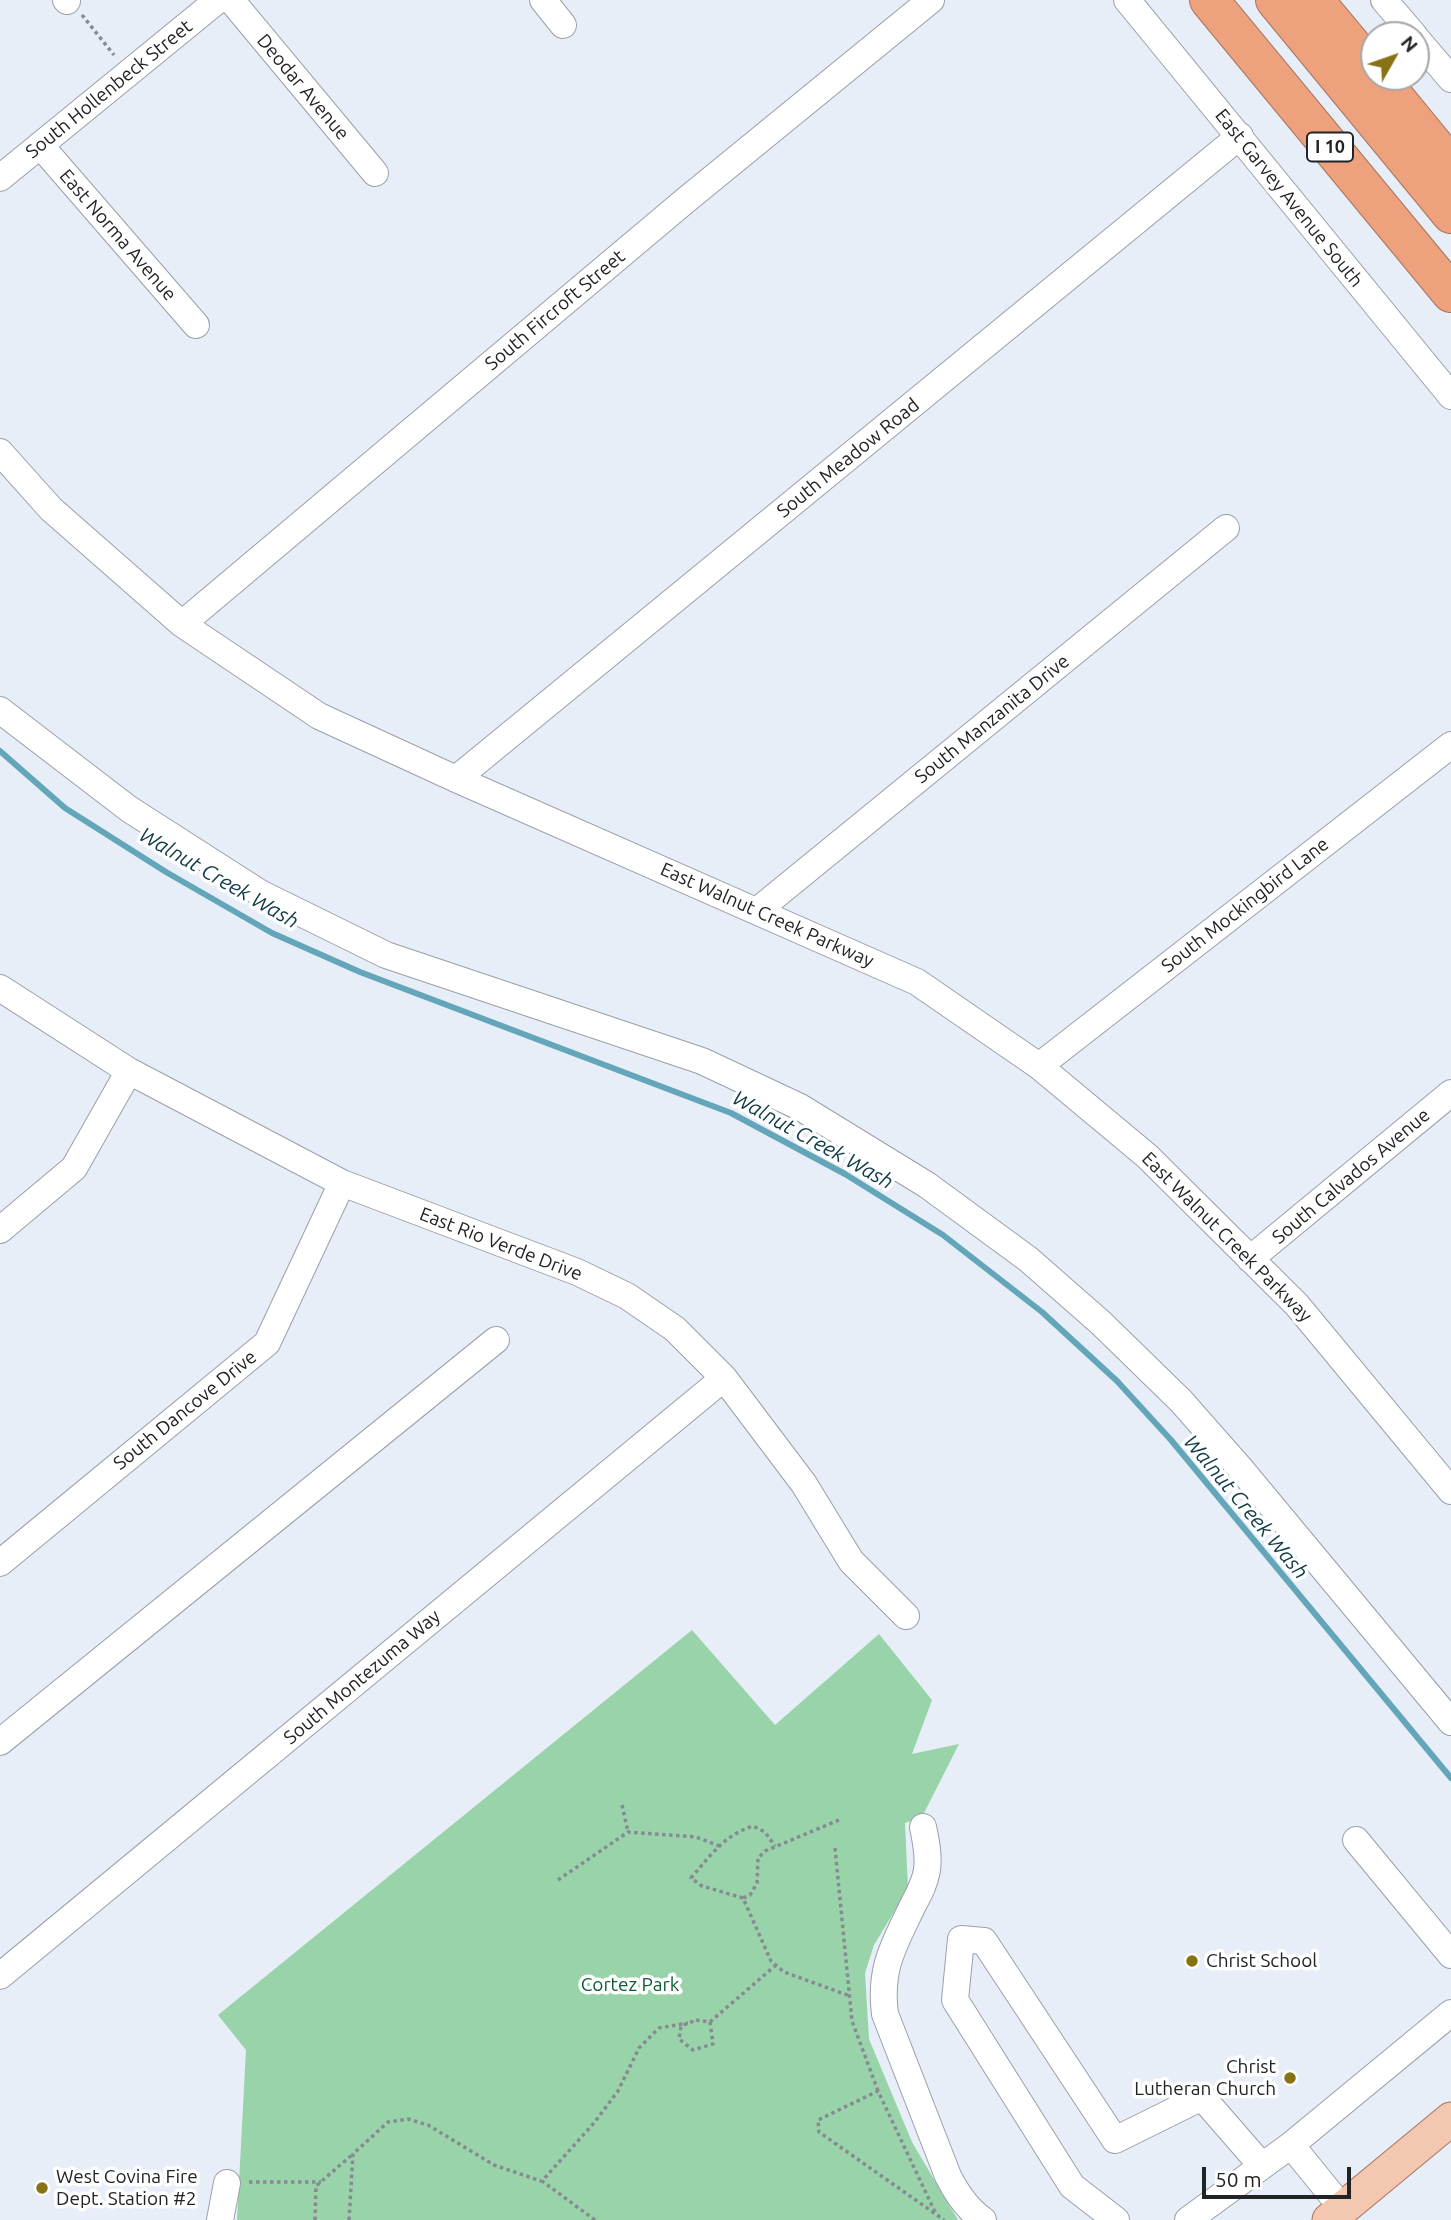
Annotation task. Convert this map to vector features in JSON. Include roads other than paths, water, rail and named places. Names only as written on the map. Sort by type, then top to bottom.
[{"type":"highway","name":"I 10","points":[[1209,0],[1451,293]]},
{"type":"highway","points":[[1239,0],[1451,260]]},
{"type":"highway","points":[[1275,0],[1451,214]]},
{"type":"highway","points":[[1314,0],[1360,55]]},
{"type":"highway","points":[[1389,91],[1451,166]]},
{"type":"main road","points":[[1336,2214],[1451,2119]]},
{"type":"street","name":"South Hollenbeck Street","points":[[0,178],[218,0]]},
{"type":"street","name":"Deodar Avenue","points":[[230,0],[375,173]]},
{"type":"street","points":[[543,0],[563,25]]},
{"type":"street","name":"South Fircroft Street","points":[[181,624],[686,200],[931,0]]},
{"type":"street","name":"East Garvey Avenue South","points":[[1127,0],[1451,396]]},
{"type":"street","points":[[1385,0],[1402,21]]},
{"type":"street","points":[[1430,54],[1451,79]]},
{"type":"street","name":"South Meadow Road","points":[[456,779],[1240,136]]},
{"type":"street","name":"East Norma Avenue","points":[[40,145],[196,326]]},
{"type":"street","name":"East Walnut Creek Parkway","points":[[0,452],[51,509],[181,624],[320,716],[456,779],[917,982],[1039,1066],[1147,1156],[1297,1305],[1451,1491]]},
{"type":"street","name":"South Manzanita Drive","points":[[758,910],[1226,528]]},
{"type":"street","points":[[0,709],[129,808],[260,893],[386,955],[702,1061],[800,1107],[926,1185],[1028,1259],[1101,1323],[1181,1401],[1451,1722]]},
{"type":"street","name":"South Mockingbird Lane","points":[[1039,1066],[1451,745]]},
{"type":"street","name":"East Rio Verde Drive","points":[[0,988],[129,1071],[342,1183],[577,1272],[627,1296],[676,1329],[724,1378],[804,1484],[851,1562],[906,1616]]},
{"type":"street","points":[[0,1230],[74,1168],[129,1071]]},
{"type":"street","name":"South Calvados Avenue","points":[[1250,1259],[1451,1093]]},
{"type":"street","name":"South Dancove Drive","points":[[0,1563],[267,1343],[342,1183]]},
{"type":"street","points":[[0,1742],[496,1340]]},
{"type":"street","name":"South Montezuma Way","points":[[0,1976],[724,1378]]},
{"type":"street","points":[[923,1827],[928,1856],[927,1870],[924,1884],[891,1950],[882,1993],[885,2014],[948,2176],[972,2213],[983,2220]]},
{"type":"street","points":[[1356,1840],[1451,1955]]},
{"type":"street","points":[[1116,2220],[1072,2186],[955,2000],[961,1939],[984,1941],[1115,2140],[1202,2097],[1262,2166]]},
{"type":"street","points":[[1188,2220],[1291,2145],[1451,2013]]},
{"type":"street","points":[[1291,2145],[1336,2214]]},
{"type":"street","points":[[220,2220],[233,2183]]},
{"type":"waterway","name":"Walnut Creek Wash","points":[[0,751],[65,808],[166,872],[272,933],[360,972],[731,1113],[845,1174],[943,1235],[1042,1312],[1117,1381],[1171,1440],[1451,1778]]},
{"type":"place","name":"Christ School","points":[[1192,1961]]},
{"type":"place","name":"Christ Lutheran Church","points":[[1290,2078]]},
{"type":"place","name":"West Covina Fire Dept. Station #2","points":[[42,2188]]},
{"type":"park label","name":"Cortez Park","points":[[630,1985]]}]
